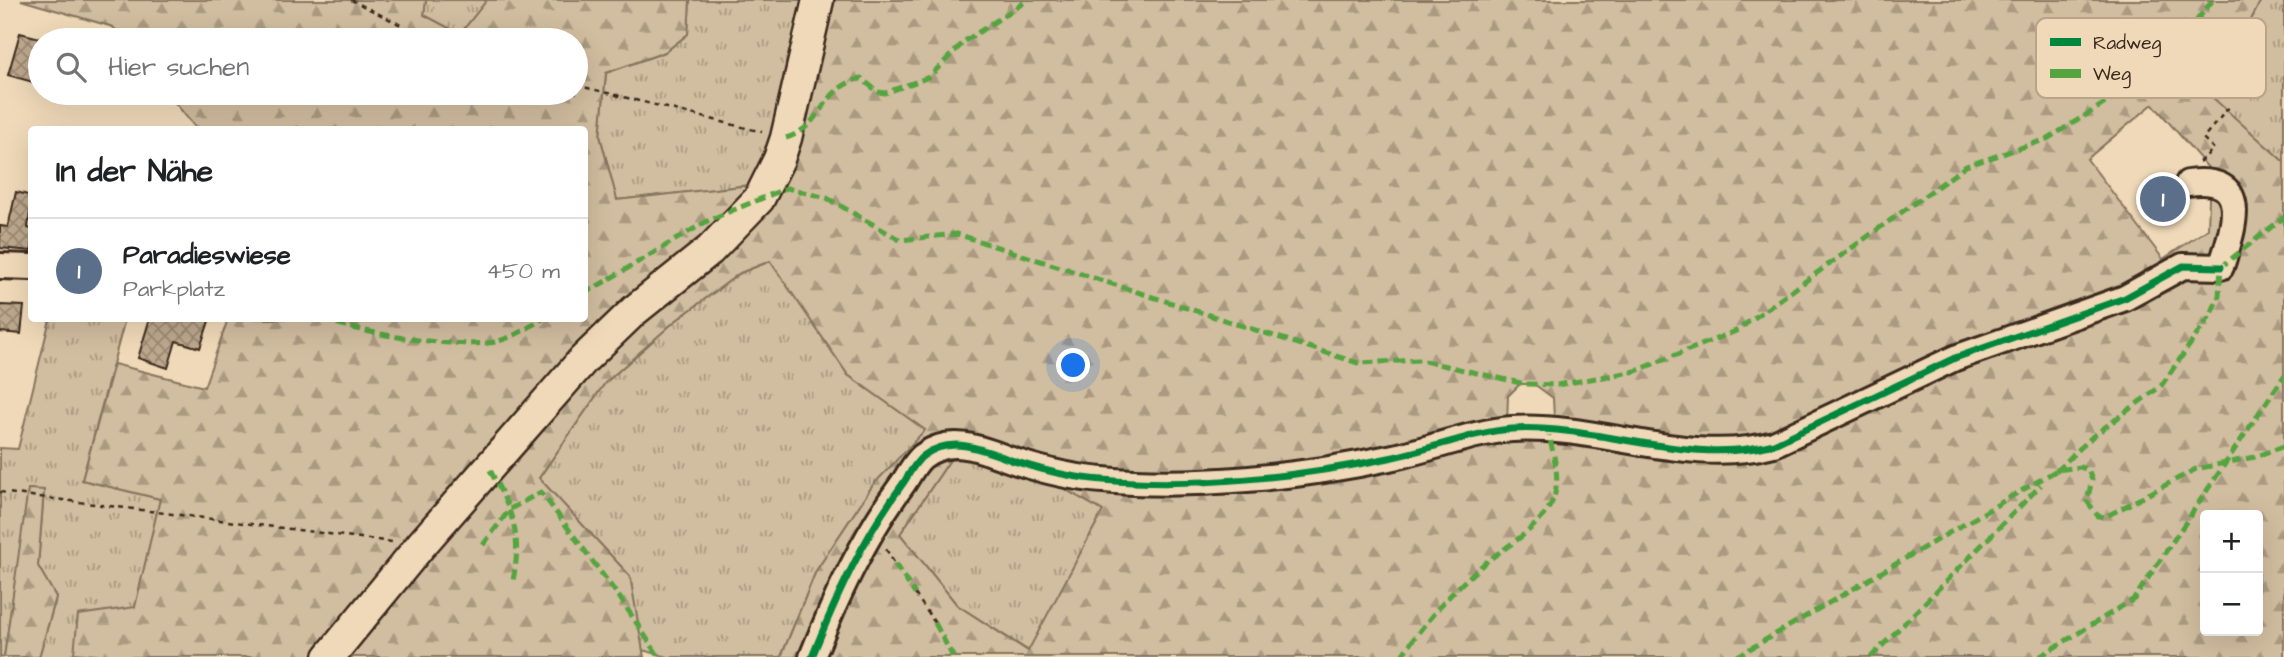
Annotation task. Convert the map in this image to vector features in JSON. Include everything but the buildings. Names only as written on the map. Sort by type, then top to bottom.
[{"type":"main road","points":[[329,657],[421,545],[584,359],[635,310],[710,250],[759,199],[786,138],[818,0]]},
{"type":"street","points":[[812,657],[872,525],[923,456],[950,445],[979,446],[1017,462],[1059,473],[1101,480],[1157,483],[1241,478],[1387,459],[1511,429],[1550,431],[1692,450],[1757,448],[1774,444],[1980,348],[2125,298],[2183,266],[2221,267],[2234,228],[2234,203],[2226,190],[2218,184],[2193,174]]},
{"type":"street","points":[[0,266],[28,267]]},
{"type":"path","points":[[351,0],[407,28]]},
{"type":"path","points":[[588,88],[786,138]]},
{"type":"path","points":[[2193,174],[2214,149],[2203,138],[2230,106]]},
{"type":"path","points":[[0,492],[421,545]]},
{"type":"path","points":[[915,594],[935,623]]},
{"type":"green space","points":[[21,0],[426,0],[424,15],[449,28],[114,28]]},
{"type":"green space","points":[[426,0],[487,0],[465,28],[449,28],[424,15]]},
{"type":"green space","points":[[487,0],[690,0],[688,34],[665,52],[606,73],[600,136],[617,200],[760,184],[757,209],[828,0],[2261,0],[2252,18],[2036,18],[2036,98],[2213,98],[2284,162],[2284,657],[781,657],[816,571],[873,485],[925,430],[848,375],[770,261],[740,273],[674,322],[605,383],[539,478],[630,576],[644,657],[117,657],[74,653],[78,615],[135,607],[160,499],[82,480],[114,364],[204,387],[227,322],[588,322],[588,126],[194,126],[177,105],[588,105],[588,28],[465,28]],"holes":[[[2153,104],[2210,170],[2208,229],[2163,259],[2087,159]],[[1520,384],[1534,384],[1553,398],[1554,418],[1507,423],[1508,396]],[[954,454],[1047,479],[1103,511],[1028,651],[957,605],[900,534]]]},
{"type":"green space","points":[[690,0],[811,0],[760,184],[617,200],[600,136],[606,73],[665,52],[688,34]]},
{"type":"green space","points":[[2261,0],[2284,0],[2284,162],[2212,98],[2266,98],[2266,18],[2252,18]]},
{"type":"green space","points":[[771,261],[848,375],[926,430],[873,485],[816,571],[781,657],[668,657],[642,650],[630,576],[539,478],[605,383],[674,322],[740,273]]},
{"type":"green space","points":[[49,322],[124,322],[82,480],[160,499],[135,608],[78,615],[75,653],[117,657],[39,657],[56,598],[38,566],[44,491],[29,489],[4,657],[0,657],[0,448],[18,449]]},
{"type":"green space","points":[[954,454],[1047,479],[1103,511],[1029,651],[957,605],[900,534]]},
{"type":"green space","points":[[28,489],[44,490],[38,566],[56,597],[39,657],[4,657]]},
{"type":"marked path","points":[[786,138],[808,125],[837,91],[861,78],[878,92],[885,93],[929,77],[965,41],[1028,0]]},
{"type":"marked path","points":[[2198,18],[2213,0]]},
{"type":"marked path","points":[[588,292],[709,220],[787,188],[827,198],[900,240],[957,234],[1358,363],[1420,360],[1525,384],[1557,385],[1636,371],[1736,331],[1966,166],[2047,139],[2113,98]]},
{"type":"marked path","points":[[2056,471],[2093,436],[2161,386],[2210,316],[2219,296],[2221,267],[2284,217]]},
{"type":"marked path","points":[[334,322],[408,339],[478,344],[508,338],[537,322]]},
{"type":"marked path","points":[[2039,657],[2134,599],[2284,376]]},
{"type":"marked path","points":[[1401,657],[1427,621],[1457,588],[1545,514],[1555,495],[1557,477],[1548,431]]},
{"type":"marked path","points":[[1736,657],[2057,470],[2080,467],[2088,470],[2092,480],[2087,501],[2098,516],[2105,517],[2196,469],[2255,457],[2284,446]]},
{"type":"marked path","points":[[490,470],[509,510],[516,536],[513,580]]},
{"type":"marked path","points":[[1871,657],[2041,485]]},
{"type":"marked path","points":[[483,545],[510,509],[541,492],[620,598],[659,657]]},
{"type":"marked path","points":[[895,564],[915,594]]},
{"type":"marked path","points":[[935,623],[953,657]]},
{"type":"cycle path","points":[[812,657],[852,567],[876,523],[920,458],[935,449],[958,445],[970,447],[1082,478],[1174,483],[1320,471],[1389,458],[1483,433],[1512,429],[1578,432],[1676,448],[1741,450],[1774,444],[1955,358],[2125,298],[2183,266],[2221,267]]},
{"type":"place","name":"Paradieswiese","points":[[2163,199]]}]
